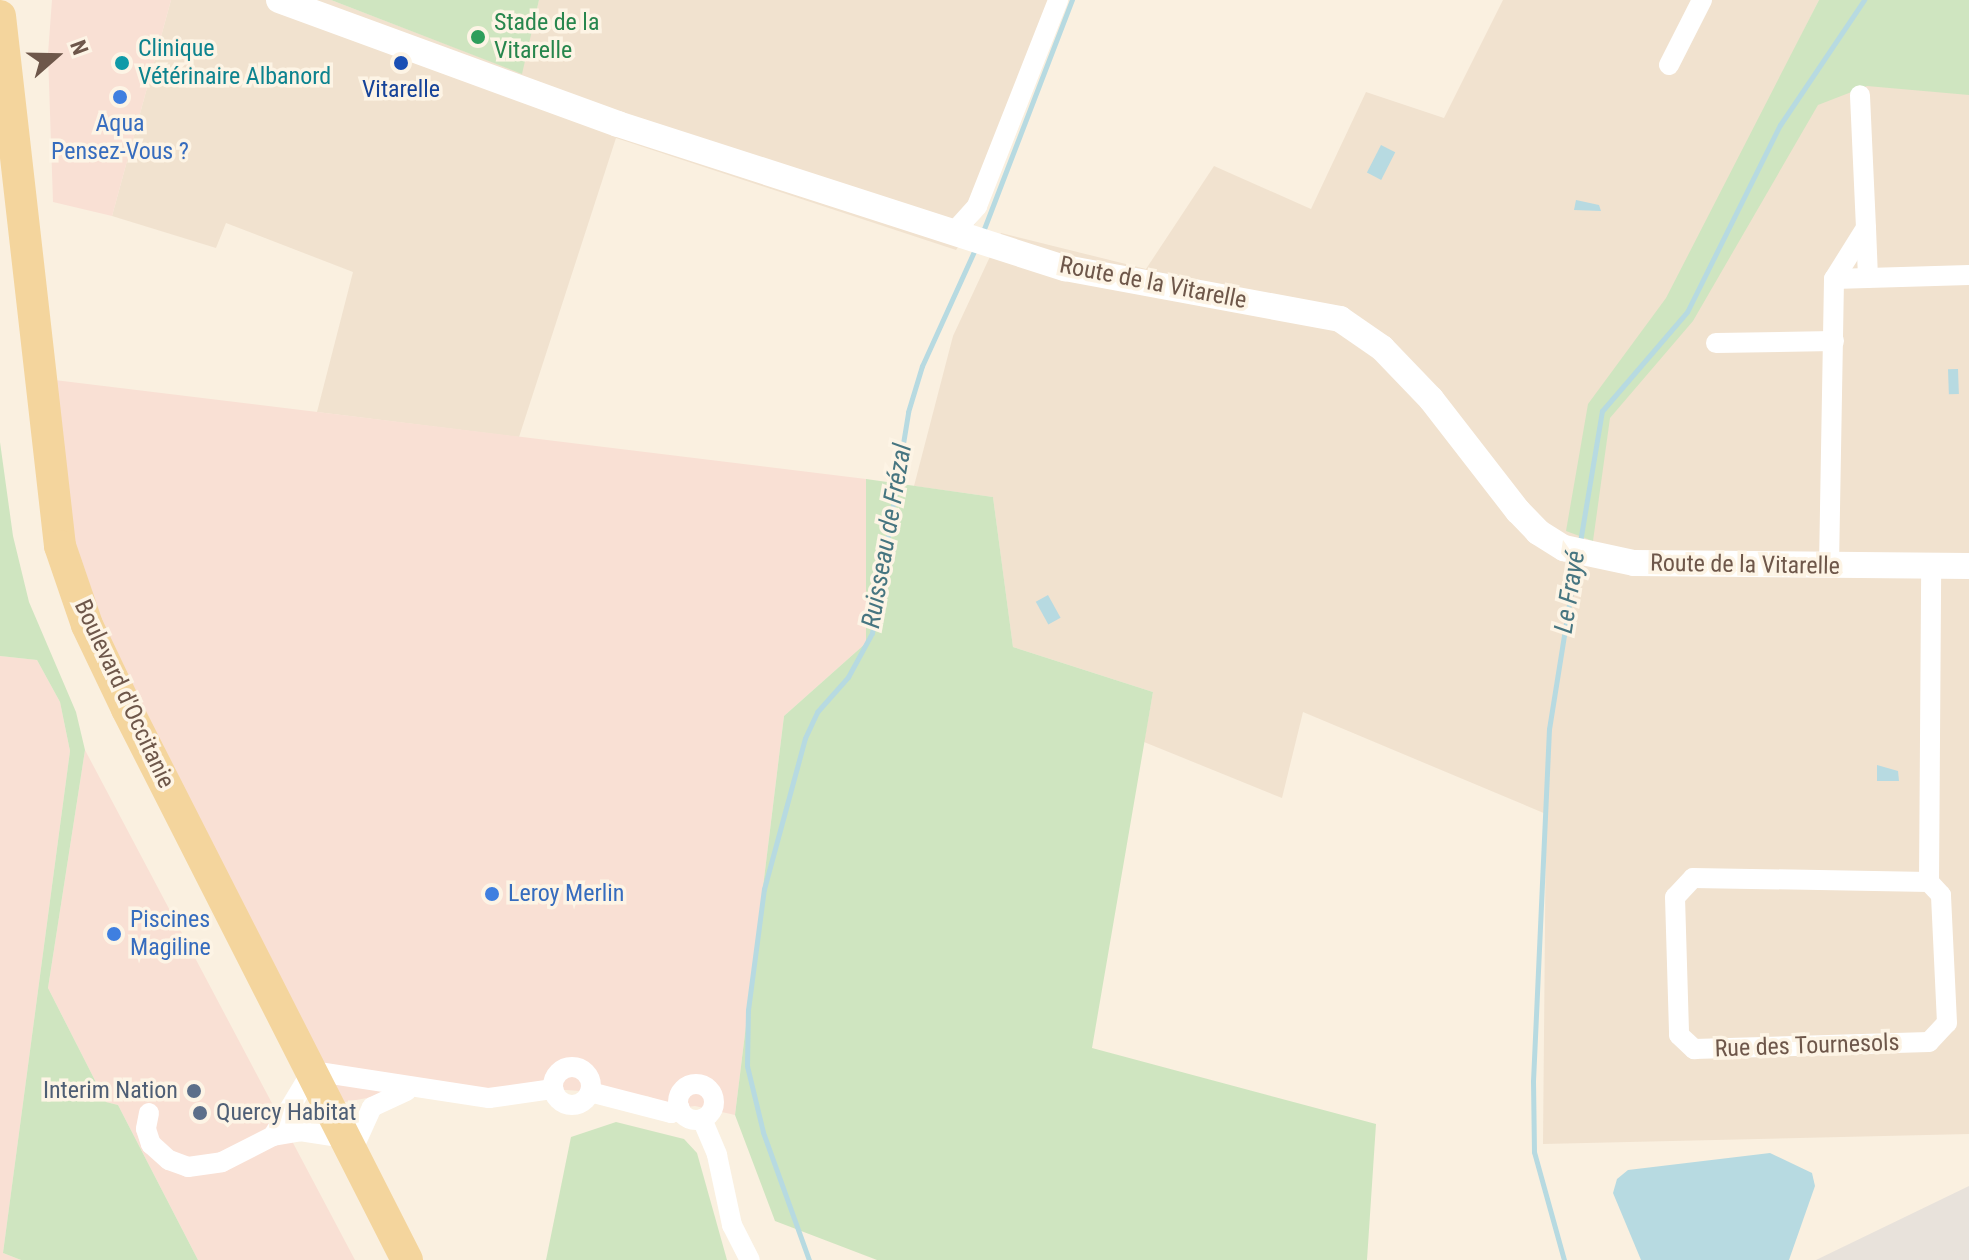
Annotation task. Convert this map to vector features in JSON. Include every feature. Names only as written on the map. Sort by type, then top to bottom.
[{"type":"main road","name":"Boulevard d'Occitanie","points":[[4,15],[60,546],[87,625],[127,709],[407,1260]]},
{"type":"street","name":"Route de la Vitarelle","points":[[279,0],[618,124],[990,245],[1156,289],[1340,319],[1382,348],[1431,399],[1518,511],[1538,532],[1578,553],[1634,563],[1969,566]]},
{"type":"street","points":[[959,235],[977,206],[1058,0]]},
{"type":"street","points":[[1669,65],[1702,0]]},
{"type":"street","points":[[1860,95],[1868,278]]},
{"type":"street","points":[[1829,566],[1834,279],[1866,228]]},
{"type":"street","points":[[1834,279],[1969,275]]},
{"type":"street","points":[[1716,343],[1834,341]]},
{"type":"street","name":"Rue des Tournesols","points":[[1929,882],[1693,878],[1675,897],[1679,1035],[1694,1049],[1929,1042],[1947,1023],[1941,895],[1929,882],[1931,568]]},
{"type":"street","points":[[571,1067],[585,1072],[590,1092],[574,1105],[560,1102],[553,1089],[557,1074],[571,1067]]},
{"type":"street","points":[[273,1136],[312,1071],[410,1090],[489,1098],[553,1089]]},
{"type":"street","points":[[680,1108],[683,1090],[702,1085],[714,1102],[702,1119]]},
{"type":"street","points":[[149,1113],[146,1129],[151,1144],[169,1160],[188,1167],[222,1162],[273,1136],[300,1131],[348,1145],[372,1107],[410,1090]]},
{"type":"street","points":[[590,1092],[671,1113],[680,1108]]},
{"type":"street","points":[[680,1108],[689,1118],[702,1119]]},
{"type":"street","points":[[702,1119],[717,1155],[732,1225],[750,1260]]},
{"type":"shaded area","points":[[52,0],[171,0],[112,216],[53,202],[48,54]]},
{"type":"shaded area","points":[[171,0],[331,0],[521,73],[539,0],[1064,0],[980,217],[956,250],[616,138],[519,437],[317,412],[353,272],[226,223],[216,248],[112,216]]},
{"type":"shaded area","points":[[1503,0],[1819,0],[1791,56],[1969,66],[1969,1134],[1543,1144],[1546,814],[1303,712],[1282,798],[1144,742],[1153,692],[1013,647],[993,497],[914,486],[953,336],[1001,233],[1146,269],[1214,166],[1311,209],[1366,92],[1444,118]]},
{"type":"shaded area","name":"Leroy Merlin","points":[[38,378],[866,479],[866,643],[784,716],[735,1115],[695,1106],[680,1108],[647,1096],[553,1089],[410,1090],[329,1105],[87,625]]},
{"type":"shaded area","points":[[0,656],[37,660],[60,702],[70,751],[3,1253],[21,1260],[0,1260]]},
{"type":"shaded area","points":[[85,750],[355,1260],[198,1260],[118,1105],[106,1102],[48,988]]},
{"type":"shaded area","points":[[1969,1186],[1969,1260],[1816,1260]]},
{"type":"green space","name":"Stade de la Vitarelle","points":[[331,0],[539,0],[522,74]]},
{"type":"green space","points":[[1819,0],[1969,0],[1969,95],[1867,86],[1818,105],[1693,321],[1610,418],[1593,541],[1566,531],[1588,404],[1666,298]]},
{"type":"green space","points":[[0,442],[13,536],[29,602],[76,712],[85,750],[48,988],[106,1102],[118,1105],[198,1260],[21,1260],[3,1253],[70,751],[60,702],[37,660],[0,656]]},
{"type":"green space","points":[[866,479],[993,497],[1013,647],[1153,692],[1092,1048],[1376,1124],[1367,1260],[877,1260],[775,1221],[735,1115],[784,716],[866,643]]},
{"type":"green space","points":[[616,1122],[684,1139],[697,1153],[727,1260],[546,1260],[571,1137]]},
{"type":"water","points":[[1381,145],[1395,152],[1381,180],[1367,173]]},
{"type":"water","points":[[1576,200],[1599,205],[1601,211],[1574,210]]},
{"type":"water","points":[[1948,369],[1958,369],[1959,394],[1949,394]]},
{"type":"water","points":[[1048,595],[1061,618],[1048,625],[1036,602]]},
{"type":"water","points":[[1877,765],[1898,771],[1899,781],[1877,781]]},
{"type":"water","points":[[1770,1153],[1812,1173],[1815,1186],[1789,1260],[1641,1260],[1613,1193],[1617,1179],[1628,1170]]},
{"type":"waterway","name":"Ruisseau de Frézal","points":[[982,234],[1072,0]]},
{"type":"waterway","name":"Le Frayé","points":[[1580,542],[1602,411],[1687,312],[1780,125],[1864,0]]},
{"type":"waterway","name":"Ruisseau de Frézal","points":[[809,1260],[763,1132],[747,1066],[748,1010],[764,889],[805,738],[817,712],[848,677],[872,633],[908,412],[922,366],[976,247]]},
{"type":"waterway","name":"Le Frayé","points":[[1564,1260],[1534,1152],[1533,1081],[1549,729],[1576,560]]},
{"type":"place","name":"Stade de la Vitarelle","points":[[478,37]]},
{"type":"place","name":"Clinique Vétérinaire Albanord","points":[[122,63]]},
{"type":"place","name":"Vitarelle","points":[[401,63]]},
{"type":"place","name":"Aqua Pensez-Vous ?","points":[[120,97]]},
{"type":"place","name":"Leroy Merlin","points":[[492,894]]},
{"type":"place","name":"Piscines Magiline","points":[[114,934]]},
{"type":"place","name":"Interim Nation","points":[[194,1091]]},
{"type":"place","name":"Quercy Habitat","points":[[200,1113]]}]
